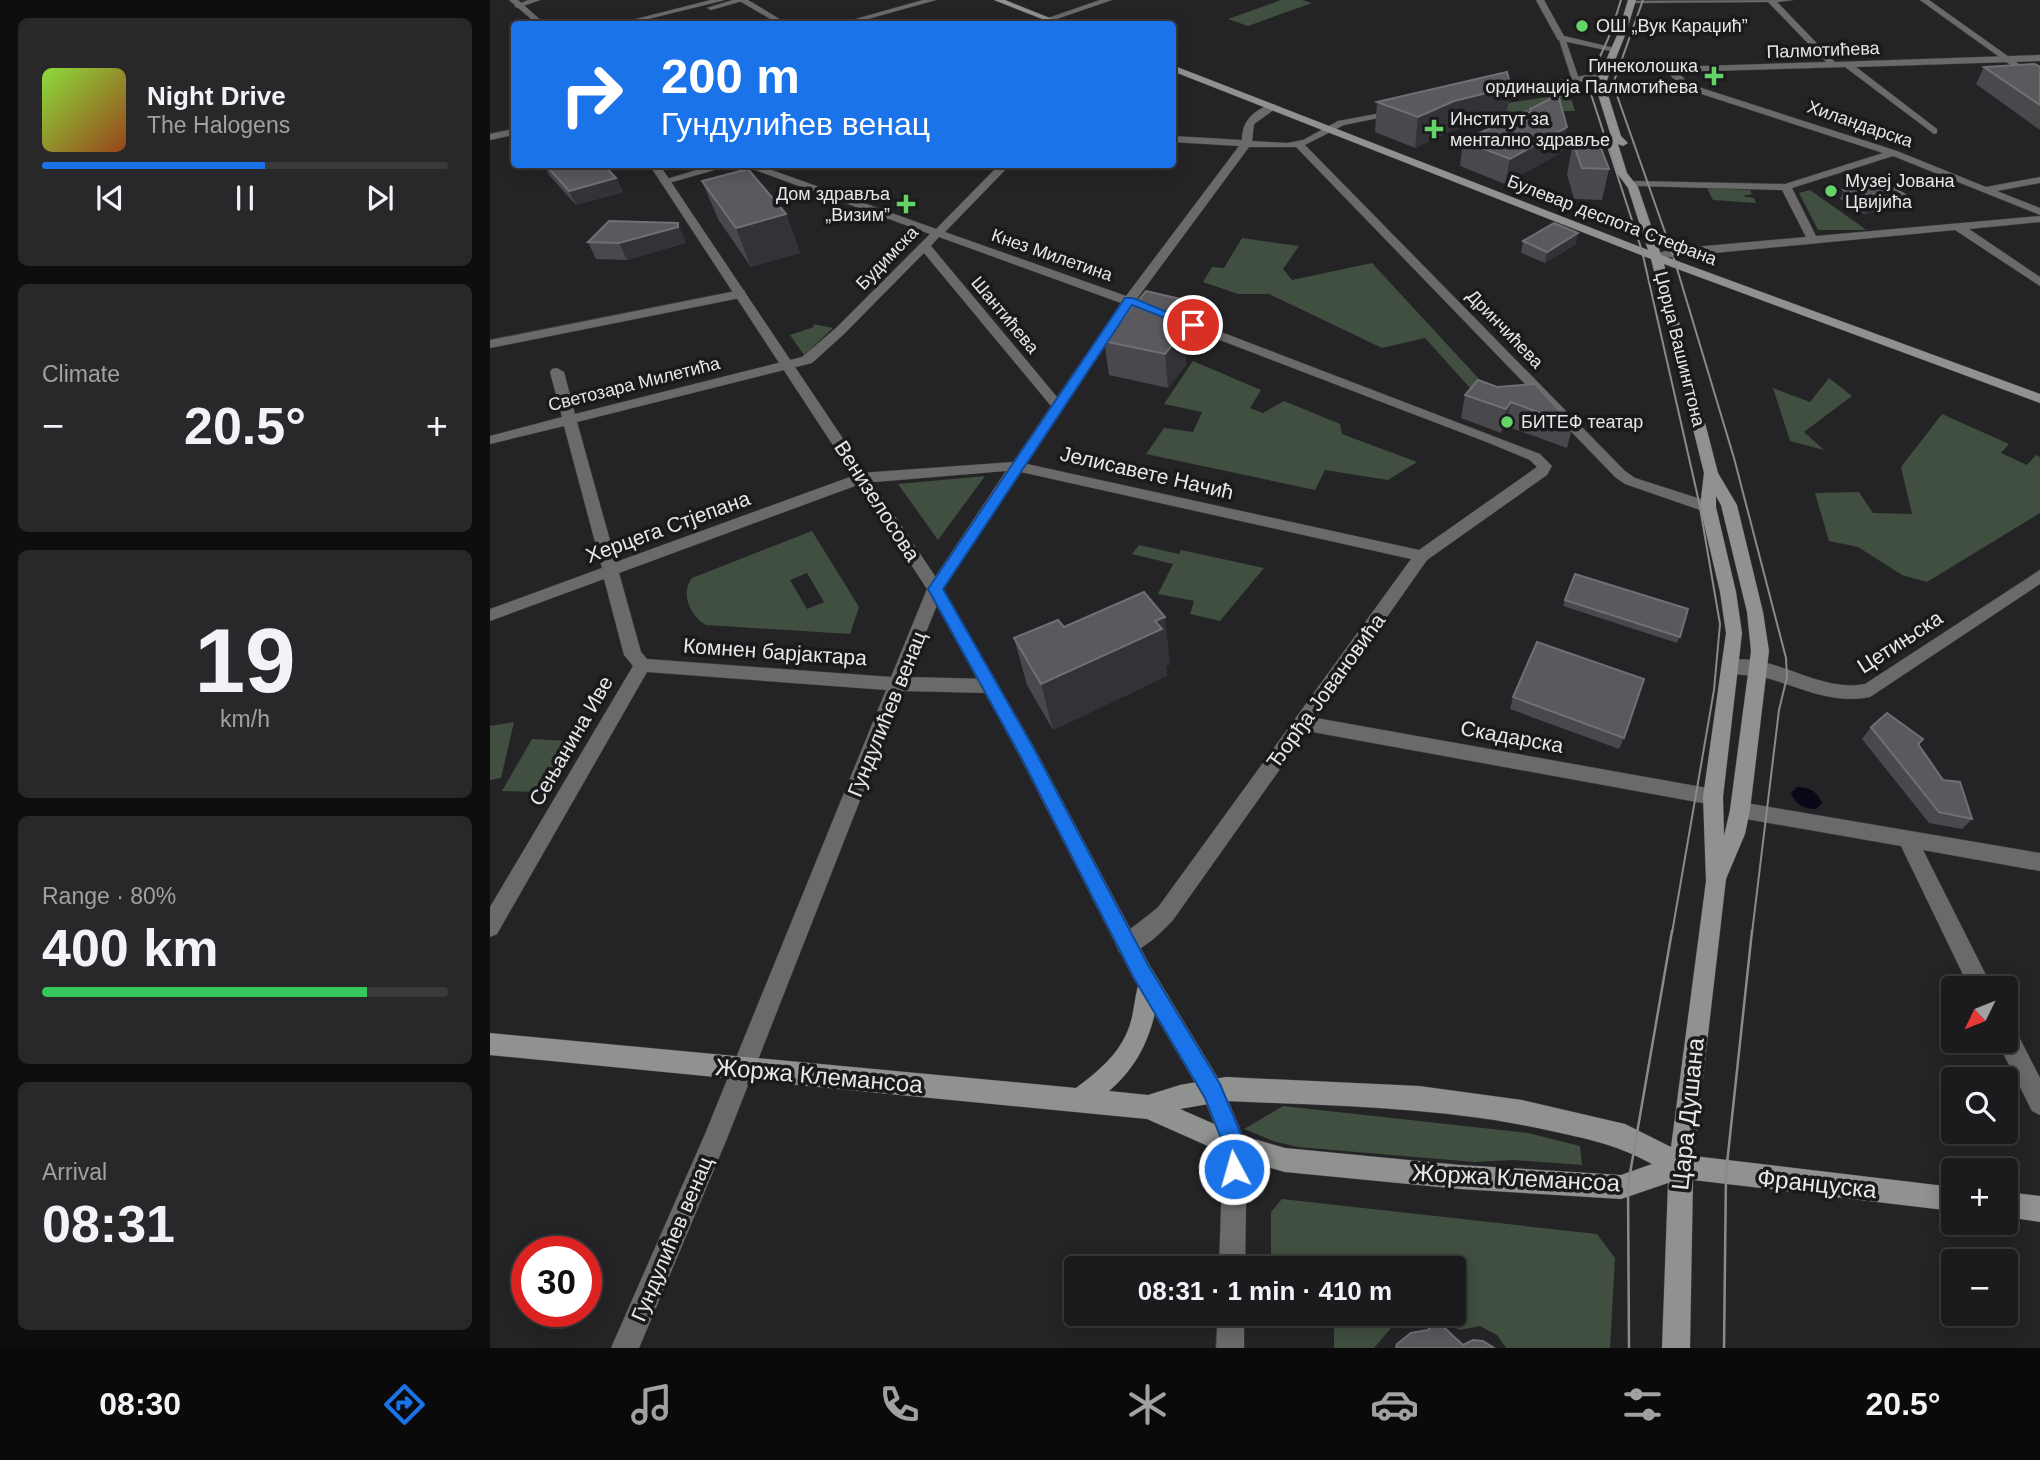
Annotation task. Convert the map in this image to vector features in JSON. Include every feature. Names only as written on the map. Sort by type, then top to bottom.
[{"type":"main road","points":[[998,0],[1049,20]]},
{"type":"main road","points":[[1604,71],[1615,49],[1632,0]]},
{"type":"main road","name":"Булевар деспота Стефана","points":[[1176,70],[1656,257],[2040,399]]},
{"type":"main road","name":"Џорџа Вашингтона","points":[[1604,71],[1601,89],[1616,137],[1612,140],[1627,183],[1636,185],[1711,473],[1729,505],[1755,612],[1760,668],[1740,810]]},
{"type":"main road","name":"Џорџа Вашингтона","points":[[1711,473],[1708,507],[1733,615],[1731,667],[1713,797]]},
{"type":"main road","points":[[1708,507],[1726,518],[1737,537]]},
{"type":"main road","name":"Цара Душана","points":[[1676,1348],[1681,1166],[1716,880],[1713,797]]},
{"type":"main road","name":"Цара Душана","points":[[1716,880],[1735,834],[1740,810]]},
{"type":"main road","points":[[1082,1098],[1112,1075],[1129,1055],[1144,1020],[1149,985]]},
{"type":"main road","name":"Жоржа Клемансоа","points":[[490,1044],[742,1070],[1082,1098],[1148,1107],[1235,1146],[1285,1160],[1460,1177],[1621,1187],[1681,1166]]},
{"type":"main road","name":"Жоржа Клемансоа","points":[[1148,1107],[1213,1091],[1288,1090],[1419,1098],[1522,1112],[1625,1136],[1681,1166]]},
{"type":"main road","name":"Француска","points":[[1681,1166],[1941,1198]]},
{"type":"main road","points":[[2018,1206],[2040,1209]]},
{"type":"street","points":[[515,3],[536,0]]},
{"type":"street","points":[[633,21],[721,0]]},
{"type":"street","points":[[655,21],[742,0],[779,21]]},
{"type":"street","points":[[853,21],[932,0]]},
{"type":"street","points":[[1046,21],[1108,0]]},
{"type":"street","points":[[1540,0],[1561,38],[1577,80]]},
{"type":"street","points":[[1632,0],[1788,0]]},
{"type":"street","points":[[1770,0],[1834,66]]},
{"type":"street","points":[[1924,0],[2040,83]]},
{"type":"street","points":[[515,3],[525,21]]},
{"type":"street","points":[[515,3],[537,21]]},
{"type":"street","points":[[1561,38],[1615,49]]},
{"type":"street","name":"Палмотићева","points":[[1477,98],[1577,80],[1604,71],[2040,58]]},
{"type":"street","points":[[1848,65],[1934,131]]},
{"type":"street","name":"Хиландарска","points":[[1671,70],[1686,86],[1893,153],[2040,212]]},
{"type":"street","name":"Гундулићев венац","points":[[625,1348],[900,684],[935,589],[1129,300],[1247,142],[1246,130],[1250,120],[1272,107]]},
{"type":"street","points":[[1176,139],[1297,144],[1341,123],[1409,110]]},
{"type":"street","points":[[490,137],[511,133]]},
{"type":"street","name":"Дринчићева","points":[[1297,144],[1620,474],[1630,481],[1708,507]]},
{"type":"street","points":[[1636,185],[1786,187],[1893,153]]},
{"type":"street","name":"Венизелосова","points":[[657,168],[935,589],[1027,752],[1149,985],[1213,1091],[1235,1146]]},
{"type":"street","points":[[665,181],[715,168]]},
{"type":"street","name":"Кнез Милетина","points":[[755,168],[1129,300],[1494,440],[1542,462]]},
{"type":"street","name":"Будимска","points":[[788,366],[817,354],[1002,168]]},
{"type":"street","points":[[1984,190],[2040,180]]},
{"type":"street","points":[[1786,187],[1812,238]]},
{"type":"street","points":[[1656,257],[1672,252],[1812,238],[2040,219]]},
{"type":"street","points":[[1957,226],[2040,282]]},
{"type":"street","name":"Шантићева","points":[[924,245],[1058,407]]},
{"type":"street","points":[[490,344],[741,294]]},
{"type":"street","name":"Светозара Милетића","points":[[490,440],[788,366]]},
{"type":"street","name":"Сењанина Иве","points":[[490,927],[642,666],[633,656],[557,372]]},
{"type":"street","name":"Ђорђа Јовановића","points":[[1127,945],[1161,919],[1421,555],[1542,472],[1545,466],[1542,462]]},
{"type":"street","name":"Јелисавете Начић","points":[[861,478],[1017,466],[1421,555]]},
{"type":"street","name":"Херцега Стјепана","points":[[490,615],[861,478]]},
{"type":"street","name":"Цетињска","points":[[1731,667],[1760,668],[1838,694],[1858,694],[1870,690],[2040,576]]},
{"type":"street","name":"Комнен барјактара","points":[[642,666],[900,684],[989,686]]},
{"type":"street","name":"Скадарска","points":[[1303,723],[1713,797]]},
{"type":"street","points":[[1740,810],[2040,862]]},
{"type":"street","points":[[1908,839],[1976,976]]},
{"type":"street","points":[[2016,1054],[2040,1103]]},
{"type":"street","points":[[1232,1256],[1235,1146]]},
{"type":"street","points":[[1230,1348],[1231,1326]]},
{"type":"green space","points":[[1281,0],[1312,3],[1248,26],[1228,19]]},
{"type":"green space","points":[[1561,95],[1572,101],[1575,111],[1505,112],[1473,108]]},
{"type":"green space","points":[[1707,188],[1750,190],[1752,194],[1742,196],[1754,198],[1756,203],[1713,200]]},
{"type":"green space","points":[[1810,190],[1866,230],[1818,230],[1799,193]]},
{"type":"green space","points":[[1242,238],[1299,246],[1283,269],[1292,280],[1372,263],[1492,393],[1479,398],[1425,338],[1382,348],[1269,294],[1238,294],[1203,282],[1212,267],[1224,268]]},
{"type":"green space","points":[[813,324],[833,328],[804,355],[790,335],[814,327]]},
{"type":"green space","points":[[1193,361],[1261,390],[1250,408],[1263,413],[1284,401],[1340,424],[1342,434],[1417,462],[1388,480],[1325,470],[1315,490],[1146,454],[1164,428],[1193,432],[1202,412],[1164,404]]},
{"type":"green space","points":[[1829,378],[1852,396],[1804,432],[1824,450],[1790,441],[1773,388],[1810,402]]},
{"type":"green space","points":[[1942,414],[2009,444],[2001,453],[2027,465],[2036,455],[2040,457],[2040,513],[1927,582],[1902,575],[1858,547],[1829,541],[1815,493],[1859,492],[1873,513],[1912,514],[1901,467]]},
{"type":"green space","points":[[985,476],[938,540],[898,484]]},
{"type":"green space","points":[[812,531],[859,607],[850,634],[706,625],[695,616],[688,604],[687,590],[692,578]],"holes":[[[807,573],[824,602],[807,609],[790,580]]]},
{"type":"green space","points":[[1139,545],[1179,554],[1181,550],[1264,568],[1220,621],[1190,614],[1194,601],[1158,594],[1173,564],[1132,554]]},
{"type":"green space","points":[[514,722],[501,778],[490,780],[490,726]]},
{"type":"green space","points":[[532,739],[569,741],[539,792],[502,791]]},
{"type":"green space","points":[[1283,1106],[1528,1133],[1580,1146],[1582,1165],[1513,1160],[1474,1162],[1298,1147],[1276,1142],[1244,1129]]},
{"type":"green space","points":[[1282,1199],[1597,1234],[1615,1258],[1610,1348],[1506,1348],[1497,1335],[1480,1326],[1459,1330],[1454,1326],[1466,1326],[1466,1256],[1271,1256],[1271,1212]]},
{"type":"green space","points":[[1334,1326],[1398,1326],[1391,1328],[1374,1348],[1334,1348]]},
{"type":"shaded area","points":[[1797,787],[1812,790],[1822,803],[1816,809],[1801,806],[1791,793]]},
{"type":"building","points":[[2035,64],[2040,67],[2040,105],[1984,67]]},
{"type":"building","points":[[1507,72],[1511,87],[1454,101],[1418,117],[1377,102]]},
{"type":"building","points":[[1558,95],[1567,127],[1510,159],[1463,141],[1526,111],[1531,114],[1530,109]]},
{"type":"building","points":[[1573,143],[1599,143],[1609,169],[1582,168]]},
{"type":"building","points":[[549,168],[607,168],[616,178],[569,191]]},
{"type":"building","points":[[748,169],[786,214],[736,228],[702,181]]},
{"type":"building","points":[[1884,182],[1909,197],[1869,205],[1844,190]]},
{"type":"building","points":[[609,221],[678,223],[678,227],[619,243],[588,242]]},
{"type":"building","points":[[1554,223],[1578,233],[1547,252],[1523,241]]},
{"type":"building","points":[[1146,291],[1202,304],[1169,328],[1184,331],[1165,354],[1104,341]]},
{"type":"building","points":[[1478,380],[1497,387],[1535,384],[1573,425],[1511,402],[1506,409],[1465,395]]},
{"type":"building","points":[[1575,574],[1688,609],[1680,637],[1565,600]]},
{"type":"building","points":[[1144,592],[1165,617],[1155,621],[1162,629],[1041,684],[1014,638],[1058,620],[1064,627]]},
{"type":"building","points":[[1537,642],[1644,679],[1624,738],[1513,697]]},
{"type":"building","points":[[1887,713],[1923,739],[1918,744],[1943,780],[1960,782],[1972,819],[1939,812],[1871,727]]},
{"type":"building","points":[[1431,1326],[1443,1326],[1463,1345],[1473,1340],[1483,1341],[1494,1348],[1396,1348],[1397,1344],[1411,1333],[1428,1330]]},
{"type":"tram line","points":[[1621,0],[1611,32],[1590,79],[1589,88],[1642,251],[1699,502],[1720,624],[1714,690],[1672,933]]},
{"type":"tram line","points":[[1643,0],[1613,84],[1672,252],[1734,458],[1786,658],[1787,677],[1779,710],[1752,933]]},
{"type":"tram line","points":[[1629,1348],[1628,1185],[1672,931]]},
{"type":"tram line","points":[[1724,1348],[1726,1173],[1752,931]]},
{"type":"place","name":"ОШ „Вук Караџић”","points":[[1582,26]]},
{"type":"place","name":"Гинеколошка ординација Палмотићева","points":[[1714,76]]},
{"type":"place","name":"Институт за ментално здравље","points":[[1434,129]]},
{"type":"place","name":"Музеј Јована Цвијића","points":[[1831,191]]},
{"type":"place","name":"Дом здравља „Визим”","points":[[906,204]]},
{"type":"place","name":"БИТЕФ театар","points":[[1507,422]]},
{"type":"route","points":[[1193,325],[1129,300],[935,589],[1027,752],[1141,971],[1213,1091],[1235,1146],[1234,1169]]}]
